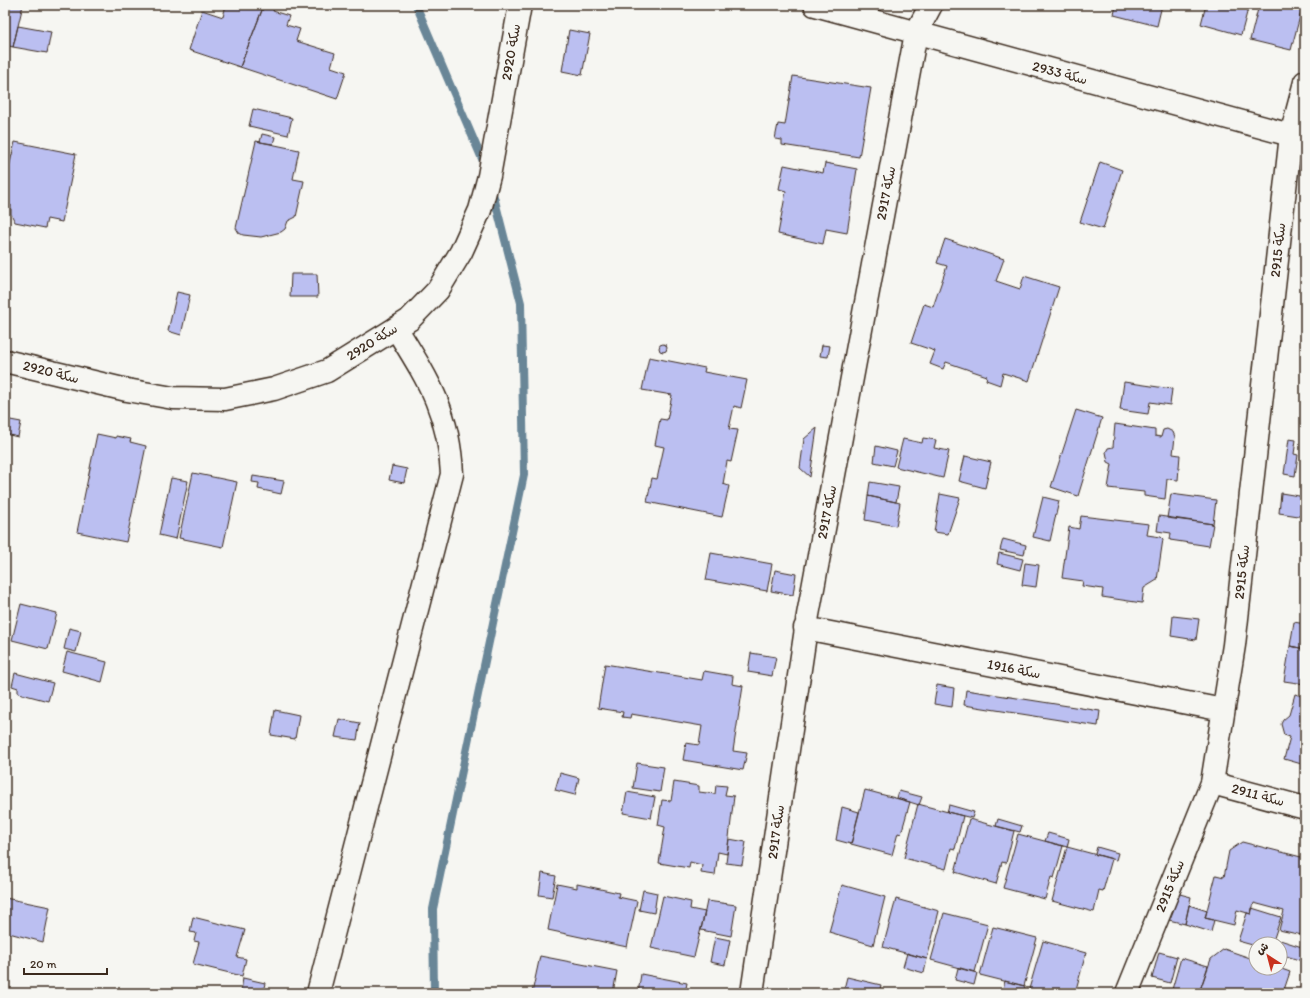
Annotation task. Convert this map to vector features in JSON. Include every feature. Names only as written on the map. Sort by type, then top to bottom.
[{"type":"street","name":"سكة 2920","points":[[5,361],[127,390],[166,397],[226,399],[274,389],[326,371],[409,320],[438,290],[461,252],[480,210],[489,176],[520,5]]},
{"type":"street","name":"سكة 2933","points":[[815,5],[1298,137]]},
{"type":"street","name":"سكة 2917","points":[[752,993],[805,628],[916,33],[931,5]]},
{"type":"street","name":"سكة 2915","points":[[1127,993],[1212,783],[1234,645],[1305,82]]},
{"type":"street","points":[[318,993],[452,474],[448,435],[443,415],[432,388],[396,328]]},
{"type":"street","name":"سكة 1916","points":[[805,628],[1223,710]]},
{"type":"street","name":"سكة 2911","points":[[1212,783],[1305,808]]},
{"type":"building","points":[[5,5],[23,5],[13,47],[5,45]]},
{"type":"building","points":[[226,5],[264,5],[240,67],[189,50],[202,10],[223,17]]},
{"type":"building","points":[[264,5],[275,5],[273,11],[289,16],[286,25],[300,29],[296,41],[335,53],[331,67],[346,72],[337,99],[240,67]]},
{"type":"building","points":[[1116,5],[1162,5],[1157,26],[1114,15]]},
{"type":"building","points":[[1206,5],[1249,5],[1241,35],[1201,24]]},
{"type":"building","points":[[1259,5],[1303,5],[1291,50],[1250,40]]},
{"type":"building","points":[[18,26],[51,32],[47,53],[13,47]]},
{"type":"building","points":[[569,30],[590,34],[582,75],[562,71]]},
{"type":"building","points":[[793,76],[871,88],[859,157],[782,145],[782,140],[775,139],[778,124],[785,125]]},
{"type":"building","points":[[253,109],[292,118],[288,135],[249,126]]},
{"type":"building","points":[[262,134],[275,137],[273,144],[260,142]]},
{"type":"building","points":[[256,141],[299,150],[293,179],[304,181],[296,217],[288,221],[285,229],[281,232],[261,237],[243,235],[239,233],[236,228]]},
{"type":"building","points":[[15,142],[76,154],[62,222],[47,219],[45,228],[15,222],[11,214],[11,205],[5,209],[5,184]]},
{"type":"building","points":[[1100,162],[1122,170],[1103,229],[1080,222]]},
{"type":"building","points":[[825,163],[857,169],[847,233],[826,229],[823,244],[778,234],[786,191],[779,189],[784,165],[823,173]]},
{"type":"building","points":[[945,239],[1004,259],[996,281],[1020,289],[1024,276],[1059,287],[1029,381],[1003,373],[1000,385],[986,380],[987,376],[946,362],[943,369],[930,364],[935,351],[911,343],[924,304],[933,307],[947,266],[937,263]]},
{"type":"building","points":[[291,274],[317,274],[318,297],[290,297]]},
{"type":"building","points":[[177,292],[190,295],[181,335],[168,331]]},
{"type":"building","points":[[661,344],[665,344],[667,348],[665,352],[661,352],[659,350],[659,346]]},
{"type":"building","points":[[822,345],[830,346],[828,357],[820,356]]},
{"type":"building","points":[[649,357],[705,368],[704,372],[747,380],[741,408],[734,406],[729,429],[738,430],[731,462],[727,461],[723,484],[729,486],[722,517],[647,502],[652,478],[657,479],[664,447],[655,445],[660,419],[667,420],[672,395],[642,390]]},
{"type":"building","points":[[1124,382],[1172,389],[1170,405],[1150,402],[1148,414],[1120,410]]},
{"type":"building","points":[[5,391],[9,392],[5,415]]},
{"type":"building","points":[[1076,410],[1102,418],[1078,496],[1051,487]]},
{"type":"building","points":[[5,419],[21,422],[18,437],[5,434]]},
{"type":"building","points":[[1115,424],[1155,430],[1155,436],[1161,437],[1163,430],[1167,429],[1173,432],[1175,437],[1173,454],[1180,455],[1178,480],[1167,479],[1165,499],[1144,496],[1144,492],[1108,488],[1112,464],[1108,462],[1106,452],[1108,448],[1113,447]]},
{"type":"building","points":[[817,428],[810,477],[800,468],[804,439]]},
{"type":"building","points":[[97,434],[131,439],[130,442],[146,446],[126,542],[77,532]]},
{"type":"building","points":[[923,438],[936,440],[934,448],[949,451],[943,478],[896,467],[903,439],[922,443]]},
{"type":"building","points":[[1289,439],[1296,440],[1294,454],[1298,455],[1295,476],[1284,474]]},
{"type":"building","points":[[876,446],[897,451],[893,466],[874,462]]},
{"type":"building","points":[[965,456],[991,462],[985,488],[959,481]]},
{"type":"building","points":[[392,466],[407,469],[404,483],[389,480]]},
{"type":"building","points":[[193,473],[237,482],[223,547],[179,538]]},
{"type":"building","points":[[253,476],[284,481],[281,494],[258,489],[259,483],[252,482]]},
{"type":"building","points":[[171,478],[188,481],[176,539],[159,535]]},
{"type":"building","points":[[870,482],[899,487],[896,502],[868,496]]},
{"type":"building","points":[[1281,493],[1305,497],[1305,517],[1279,513]]},
{"type":"building","points":[[940,494],[960,498],[948,534],[934,532]]},
{"type":"building","points":[[1171,494],[1216,500],[1213,524],[1167,518]]},
{"type":"building","points":[[868,496],[900,503],[896,526],[865,520]]},
{"type":"building","points":[[1043,497],[1059,501],[1050,541],[1033,537]]},
{"type":"building","points":[[1081,516],[1149,524],[1147,535],[1161,537],[1163,539],[1157,580],[1144,588],[1142,603],[1102,597],[1103,589],[1082,586],[1083,581],[1062,578],[1069,527],[1079,529]]},
{"type":"building","points":[[1159,516],[1213,524],[1209,546],[1170,540],[1171,533],[1157,531]]},
{"type":"building","points":[[1003,539],[1026,545],[1024,555],[1000,550]]},
{"type":"building","points":[[711,553],[772,564],[767,591],[706,580]]},
{"type":"building","points":[[999,553],[1023,559],[1020,570],[997,564]]},
{"type":"building","points":[[1025,563],[1039,565],[1036,587],[1022,585]]},
{"type":"building","points":[[775,570],[796,574],[793,595],[771,591]]},
{"type":"building","points":[[21,604],[57,613],[48,649],[12,640]]},
{"type":"building","points":[[1173,616],[1199,619],[1196,640],[1171,636]]},
{"type":"building","points":[[1294,622],[1305,624],[1305,649],[1290,646]]},
{"type":"building","points":[[69,628],[81,631],[76,652],[64,649]]},
{"type":"building","points":[[1290,646],[1305,649],[1305,684],[1284,681]]},
{"type":"building","points":[[67,652],[107,662],[102,682],[62,671]]},
{"type":"building","points":[[751,653],[776,657],[772,676],[748,672]]},
{"type":"building","points":[[605,664],[702,680],[704,671],[733,676],[732,684],[743,686],[733,751],[747,753],[743,770],[683,760],[686,743],[699,745],[702,726],[631,714],[630,718],[622,717],[623,712],[598,708]]},
{"type":"building","points":[[15,673],[53,683],[48,701],[18,693],[18,688],[12,686]]},
{"type":"building","points":[[937,685],[954,688],[952,707],[934,704]]},
{"type":"building","points":[[966,690],[1100,711],[1098,726],[964,705]]},
{"type":"building","points":[[1295,694],[1305,697],[1305,765],[1284,759],[1290,737],[1284,735],[1281,724],[1289,715]]},
{"type":"building","points":[[275,710],[299,715],[295,739],[271,735]]},
{"type":"building","points":[[339,719],[360,723],[357,740],[335,737]]},
{"type":"building","points":[[637,763],[664,767],[660,792],[633,788]]},
{"type":"building","points":[[560,773],[579,778],[575,795],[555,790]]},
{"type":"building","points":[[674,782],[699,786],[699,792],[715,794],[716,785],[727,786],[725,795],[734,796],[727,854],[718,852],[715,875],[701,873],[702,865],[690,862],[689,868],[659,863],[665,827],[658,825],[662,800],[671,801]]},
{"type":"building","points":[[865,790],[910,802],[901,834],[898,833],[892,855],[851,844]]},
{"type":"building","points":[[899,791],[922,797],[919,805],[897,798]]},
{"type":"building","points":[[627,792],[655,797],[651,818],[623,813]]},
{"type":"building","points":[[918,804],[963,816],[955,849],[951,848],[946,869],[904,858]]},
{"type":"building","points":[[949,805],[974,812],[972,818],[947,812]]},
{"type":"building","points":[[842,807],[859,812],[851,844],[836,840]]},
{"type":"building","points":[[969,819],[1014,831],[1006,863],[1002,862],[996,884],[955,872]]},
{"type":"building","points":[[998,819],[1022,826],[1020,832],[996,826]]},
{"type":"building","points":[[1048,833],[1069,839],[1067,847],[1045,841]]},
{"type":"building","points":[[1018,834],[1063,846],[1054,878],[1051,877],[1045,899],[1003,888]]},
{"type":"building","points":[[729,839],[746,842],[742,865],[726,863]]},
{"type":"building","points":[[1242,842],[1305,858],[1305,923],[1302,935],[1279,930],[1284,911],[1254,903],[1251,914],[1237,910],[1234,925],[1205,918],[1216,875],[1224,877],[1229,851]]},
{"type":"building","points":[[1067,847],[1112,859],[1103,891],[1099,890],[1094,912],[1052,901]]},
{"type":"building","points":[[1097,847],[1118,853],[1116,860],[1095,854]]},
{"type":"building","points":[[542,873],[556,876],[552,897],[539,895]]},
{"type":"building","points":[[557,884],[577,888],[577,884],[619,893],[618,897],[637,901],[627,947],[548,930]]},
{"type":"building","points":[[842,885],[885,897],[873,945],[829,932]]},
{"type":"building","points":[[643,890],[657,893],[654,913],[639,910]]},
{"type":"building","points":[[1176,893],[1191,897],[1185,924],[1169,920]]},
{"type":"building","points":[[663,896],[691,902],[690,909],[705,912],[694,957],[651,948]]},
{"type":"building","points":[[5,898],[50,907],[43,942],[5,932]]},
{"type":"building","points":[[896,899],[939,911],[927,959],[883,947]]},
{"type":"building","points":[[707,901],[736,905],[731,936],[701,930]]},
{"type":"building","points":[[1189,905],[1207,911],[1205,918],[1214,920],[1211,932],[1185,924]]},
{"type":"building","points":[[1252,908],[1281,917],[1275,936],[1248,936],[1248,944],[1238,941],[1247,913],[1251,914]]},
{"type":"building","points":[[944,913],[988,924],[975,972],[931,960]]},
{"type":"building","points":[[193,917],[245,930],[237,957],[246,959],[242,976],[193,964],[199,942],[194,941],[196,933],[190,932]]},
{"type":"building","points":[[993,927],[1037,938],[1024,986],[980,975]]},
{"type":"building","points":[[715,937],[730,940],[725,965],[710,962]]},
{"type":"building","points":[[1043,941],[1086,953],[1075,993],[1045,993],[1029,989]]},
{"type":"building","points":[[1288,943],[1305,948],[1305,962],[1288,957]]},
{"type":"building","points":[[1224,949],[1248,957],[1248,976],[1288,976],[1288,971],[1290,972],[1283,993],[1199,993],[1211,959]]},
{"type":"building","points":[[1159,952],[1177,957],[1170,983],[1152,978]]},
{"type":"building","points":[[907,953],[927,959],[924,973],[903,967]]},
{"type":"building","points":[[540,956],[617,971],[613,993],[532,993]]},
{"type":"building","points":[[1181,958],[1208,966],[1199,993],[1171,993]]},
{"type":"building","points":[[958,968],[977,973],[974,985],[955,980]]},
{"type":"building","points":[[641,974],[687,983],[685,993],[638,993]]},
{"type":"building","points":[[847,977],[881,985],[879,993],[843,993]]},
{"type":"building","points":[[243,978],[265,983],[263,993],[241,992]]},
{"type":"building","points":[[1005,981],[1025,986],[1024,993],[1002,993]]},
{"type":"waterway","points":[[416,5],[485,166]]},
{"type":"waterway","points":[[434,993],[433,909],[524,475],[521,303],[492,189]]}]
